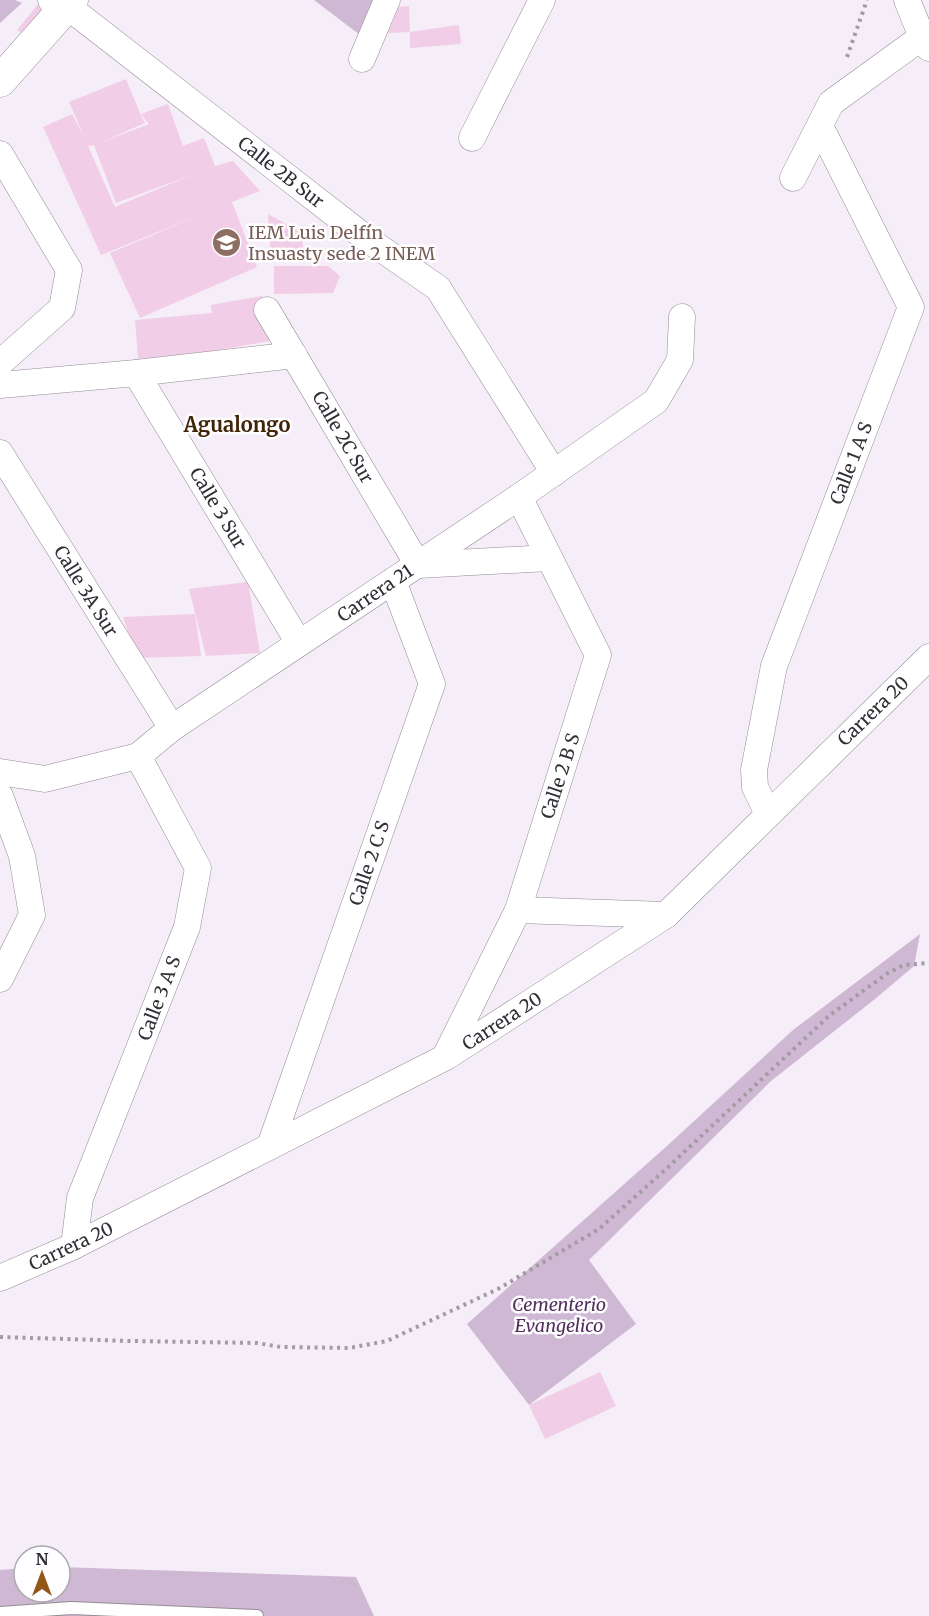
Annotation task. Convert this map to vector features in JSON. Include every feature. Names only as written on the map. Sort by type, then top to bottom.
[{"type":"street","points":[[362,59],[387,0]]},
{"type":"street","points":[[472,138],[542,0]]},
{"type":"street","points":[[793,178],[831,103],[926,43],[908,0]]},
{"type":"street","points":[[0,81],[63,2]]},
{"type":"street","name":"Calle 2B Sur","points":[[63,2],[366,239],[438,288],[554,473]]},
{"type":"street","name":"Calle 1 A S","points":[[768,814],[755,786],[754,770],[774,666],[911,307],[820,126]]},
{"type":"street","points":[[0,154],[69,270],[62,308],[0,363]]},
{"type":"street","name":"Calle 2C Sur","points":[[267,310],[418,565]]},
{"type":"street","name":"Carrera 21","points":[[0,772],[45,779],[138,756],[171,728],[519,497],[656,401],[680,360],[682,317]]},
{"type":"street","points":[[0,385],[136,373],[294,355]]},
{"type":"street","name":"Calle 3 Sur","points":[[136,373],[299,643]]},
{"type":"street","name":"Calle 3A Sur","points":[[0,453],[171,728]]},
{"type":"street","name":"Calle 2 B S","points":[[446,1057],[518,910],[598,655],[519,497]]},
{"type":"street","points":[[418,565],[549,558]]},
{"type":"street","name":"Calle 2 C S","points":[[270,1146],[432,684],[393,581]]},
{"type":"street","name":"Carrera 20","points":[[0,1278],[74,1246],[446,1057],[666,915],[929,657]]},
{"type":"street","name":"Calle 3 A S","points":[[74,1246],[80,1198],[187,927],[198,868],[138,756]]},
{"type":"street","points":[[0,796],[22,856],[32,915],[0,979]]},
{"type":"street","points":[[518,910],[666,915]]},
{"type":"lane","points":[[0,1613],[71,1608],[257,1616]]},
{"type":"path","points":[[831,103],[867,0]]},
{"type":"path","points":[[0,1336],[257,1343],[281,1347],[350,1347],[387,1341],[498,1289],[599,1228],[664,1171],[830,1015],[888,973],[904,965],[929,963]]},
{"type":"green space","points":[[0,0],[15,0],[22,3],[0,23]]},
{"type":"green space","points":[[314,0],[375,0],[364,38]]},
{"type":"green space","name":"Cementerio Evangelico","points":[[920,934],[914,966],[771,1081],[589,1260],[636,1324],[529,1405],[467,1324],[793,1030]]},
{"type":"green space","points":[[72,1567],[356,1577],[374,1616],[0,1616],[0,1570],[12,1569],[12,1604],[72,1604]]},
{"type":"building","points":[[39,3],[48,10],[26,37],[17,30]]},
{"type":"building","points":[[409,6],[410,32],[388,33],[399,7]]},
{"type":"building","points":[[459,25],[461,44],[410,48],[410,32]]},
{"type":"building","points":[[126,79],[139,111],[145,123],[102,142],[149,124],[141,114],[168,104],[183,146],[204,138],[215,166],[233,161],[260,191],[232,202],[257,267],[140,318],[110,253],[207,212],[101,255],[43,127],[72,114],[84,136],[69,102]],"holes":[[[94,145],[116,203],[194,174],[115,207],[88,146]]]},
{"type":"building","points":[[268,214],[302,233],[304,259],[271,261]]},
{"type":"building","points":[[274,266],[328,266],[340,276],[333,293],[274,294]]},
{"type":"building","points":[[262,296],[270,341],[218,350],[221,351],[138,359],[135,320],[212,313],[211,305]]},
{"type":"building","points":[[248,582],[260,653],[206,656],[189,589]]},
{"type":"building","points":[[195,614],[201,656],[137,658],[123,617]]},
{"type":"building","points":[[600,1372],[616,1406],[545,1439],[529,1405]]},
{"type":"place","name":"IEM Luis Delfín Insuasty sede 2 INEM","points":[[227,242]]},
{"type":"district","name":"Agualongo","points":[[237,424]]}]
